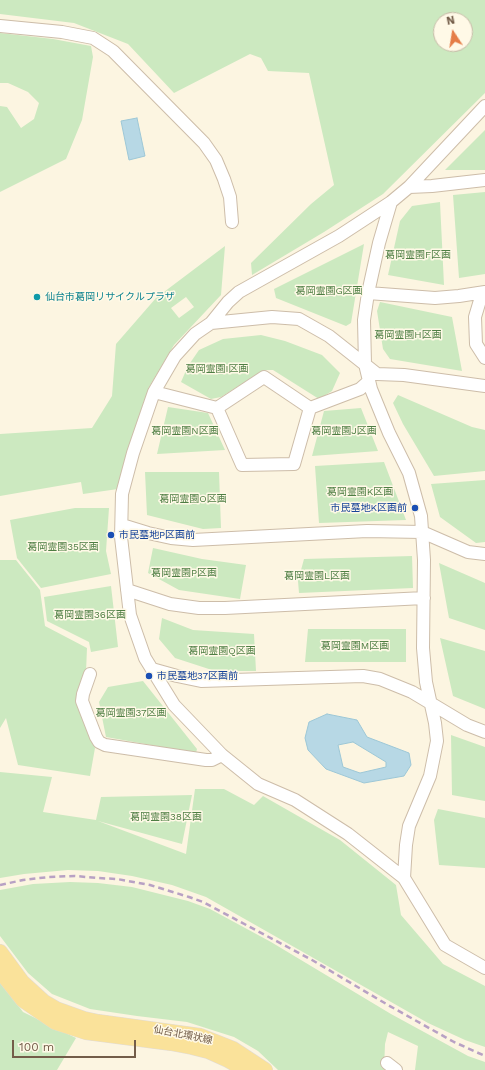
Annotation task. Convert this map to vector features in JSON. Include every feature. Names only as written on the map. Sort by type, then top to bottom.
[{"type":"main road","name":"仙台北環状線","points":[[0,952],[22,982],[44,1002],[56,1009],[90,1020],[200,1036],[233,1049],[265,1070]]},
{"type":"main road","name":"仙台北環状線","points":[[0,971],[23,1000],[55,1022],[86,1032],[192,1047],[228,1060],[246,1070]]},
{"type":"street","points":[[0,26],[62,32],[93,38],[113,51],[204,143],[216,160],[230,197],[232,222]]},
{"type":"street","points":[[485,106],[409,187],[391,202],[340,236],[239,292],[228,302],[211,323],[195,334],[175,356],[154,392],[133,453],[122,494],[121,537],[130,615],[145,658],[174,705],[222,755],[258,784],[295,800],[348,834],[404,878],[445,945],[485,968]]},
{"type":"street","points":[[409,187],[485,180]]},
{"type":"street","points":[[391,202],[379,243],[368,293],[364,320],[365,364],[371,389],[409,473],[421,516],[424,598],[423,648],[426,682],[435,723],[436,735],[434,759],[430,776],[409,826],[404,878]]},
{"type":"street","points":[[368,293],[435,298],[485,292]]},
{"type":"street","points":[[485,292],[481,297],[475,317],[476,344],[485,358]]},
{"type":"street","points":[[211,323],[272,317],[299,320],[329,336],[377,374],[404,375],[485,386]]},
{"type":"street","points":[[154,392],[217,408],[264,377],[310,408]]},
{"type":"street","points":[[310,408],[360,389],[369,381]]},
{"type":"street","points":[[217,408],[242,465],[294,464],[310,408]]},
{"type":"street","points":[[122,526],[171,538],[193,540],[367,531],[422,532],[468,552],[485,554]]},
{"type":"street","points":[[127,590],[170,604],[199,608],[424,598]]},
{"type":"street","points":[[152,669],[201,682],[363,676],[380,679],[412,692],[467,725],[485,732]]},
{"type":"street","points":[[90,674],[82,701],[96,737],[100,742],[105,745],[206,760],[212,760],[222,755]]},
{"type":"green space","points":[[0,0],[485,0],[485,93],[383,194],[324,232],[252,275],[251,263],[311,204],[334,185],[309,73],[268,71],[261,58],[250,54],[174,93],[128,44],[74,23],[0,14]]},
{"type":"green space","points":[[0,33],[53,39],[91,46],[93,57],[82,120],[66,159],[0,192],[0,106],[7,107],[21,128],[34,119],[39,103],[28,92],[8,83],[0,83]]},
{"type":"green space","points":[[485,130],[485,170],[445,170]]},
{"type":"green space","points":[[485,192],[485,274],[459,278],[453,195]]},
{"type":"green space","name":"葛岡霊園F区画","points":[[440,202],[444,285],[388,275],[400,221],[412,206]]},
{"type":"green space","name":"葛岡霊園G区画","points":[[364,244],[351,323],[346,326],[276,298],[274,289]]},
{"type":"green space","points":[[225,246],[221,295],[174,345],[149,387],[118,489],[83,494],[81,482],[0,496],[0,434],[92,428],[112,396],[116,344],[156,298]],"holes":[[[186,297],[194,307],[179,318],[171,308]]]},
{"type":"green space","name":"葛岡霊園H区画","points":[[380,302],[452,317],[462,371],[390,359],[383,349],[377,311]]},
{"type":"green space","name":"葛岡霊園I区画","points":[[261,335],[285,341],[322,355],[340,373],[332,391],[319,399],[273,370],[264,370],[221,397],[211,399],[181,382],[188,366],[199,350],[223,339]]},
{"type":"green space","points":[[398,395],[472,427],[485,430],[485,471],[434,476],[403,424],[393,403]]},
{"type":"green space","name":"葛岡霊園N区画","points":[[168,407],[208,413],[225,450],[157,454]]},
{"type":"green space","name":"葛岡霊園J区画","points":[[361,408],[378,451],[312,456],[324,411]]},
{"type":"green space","name":"葛岡霊園K区画","points":[[384,462],[406,520],[319,523],[315,466]]},
{"type":"green space","name":"葛岡霊園O区画","points":[[145,472],[219,472],[221,528],[203,529],[147,515]]},
{"type":"green space","points":[[485,480],[485,542],[476,543],[440,517],[431,484]]},
{"type":"green space","name":"葛岡霊園35区画","points":[[75,508],[109,508],[106,551],[111,574],[41,588],[17,558],[10,520]]},
{"type":"green space","name":"葛岡霊園P区画","points":[[153,548],[202,559],[246,565],[240,599],[179,590],[148,573]]},
{"type":"green space","name":"葛岡霊園L区画","points":[[412,556],[413,588],[299,593],[298,581],[304,559]]},
{"type":"green space","points":[[0,560],[16,560],[40,590],[45,626],[87,648],[86,672],[78,701],[95,748],[90,776],[18,765],[6,718],[0,728]]},
{"type":"green space","points":[[439,563],[485,583],[485,630],[449,618]]},
{"type":"green space","name":"葛岡霊園36区画","points":[[111,586],[118,647],[91,652],[89,642],[47,621],[44,597]]},
{"type":"green space","name":"葛岡霊園Q区画","points":[[162,618],[193,630],[254,634],[256,671],[215,671],[175,658],[159,639]]},
{"type":"green space","name":"葛岡霊園M区画","points":[[308,629],[406,629],[406,662],[305,662]]},
{"type":"green space","points":[[440,638],[485,651],[485,709],[453,696]]},
{"type":"green space","name":"葛岡霊園37区画","points":[[143,681],[197,749],[196,753],[106,737],[99,702],[108,687]]},
{"type":"green space","points":[[451,735],[485,747],[485,801],[452,795]]},
{"type":"green space","name":"葛岡霊園38区画","points":[[0,772],[52,777],[43,812],[96,820],[101,797],[192,795],[182,844],[98,821],[186,854],[195,789],[224,789],[254,805],[263,796],[340,840],[396,885],[401,915],[443,964],[485,986],[485,1047],[465,1040],[428,1023],[206,897],[172,885],[132,876],[98,871],[68,870],[0,878]]},
{"type":"green space","points":[[438,809],[485,818],[485,868],[439,865],[434,820]]},
{"type":"green space","points":[[70,882],[98,883],[132,887],[188,901],[210,909],[271,942],[391,1014],[468,1056],[485,1062],[485,1070],[415,1070],[418,1046],[388,1032],[385,1044],[384,1070],[278,1070],[258,1051],[234,1037],[187,1022],[90,1009],[52,994],[28,973],[0,936],[0,890],[33,884]]},
{"type":"green space","points":[[0,981],[23,1012],[76,1038],[57,1070],[0,1070]]},
{"type":"water","points":[[137,118],[145,156],[129,160],[121,121]]},
{"type":"water","points":[[327,714],[357,720],[367,737],[409,753],[411,765],[404,776],[364,783],[326,769],[308,750],[305,738],[309,722]],"holes":[[[353,742],[386,762],[386,767],[360,773],[343,767],[338,745]]]},
{"type":"railway","points":[[0,885],[23,880],[75,876],[117,879],[150,885],[189,897],[203,902],[312,960],[454,1042],[485,1056]]},
{"type":"place","name":"仙台市葛岡リサイクルプラザ","points":[[37,297]]},
{"type":"place","name":"市民墓地K区画前","points":[[415,508]]},
{"type":"place","name":"市民墓地P区画前","points":[[111,535]]},
{"type":"place","name":"市民墓地37区画前","points":[[149,676]]}]
